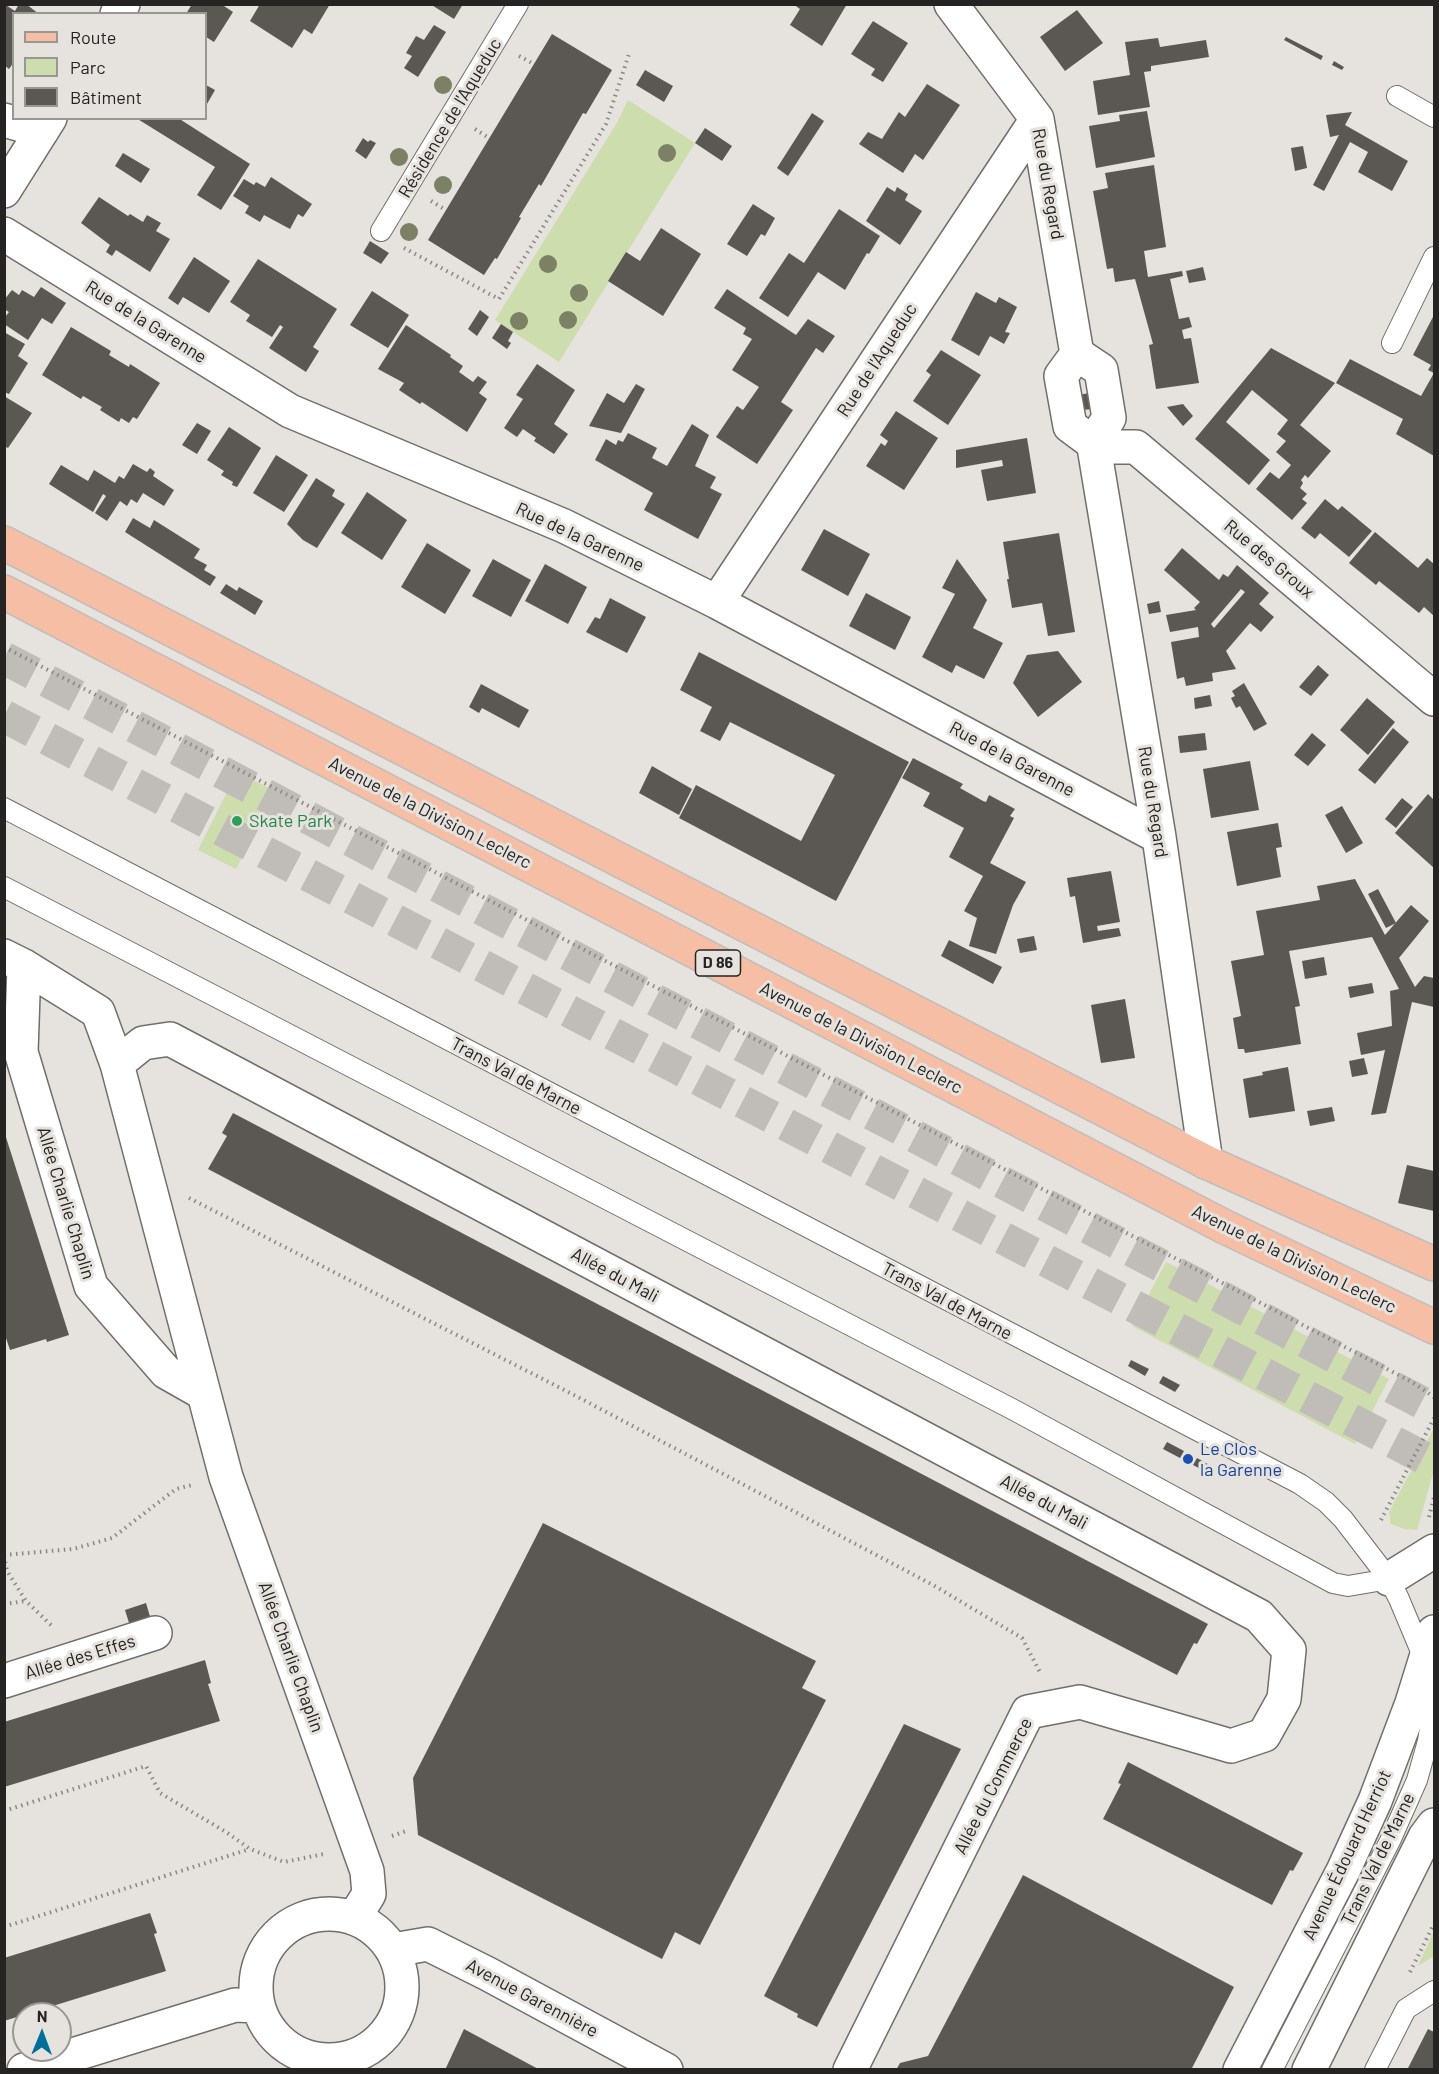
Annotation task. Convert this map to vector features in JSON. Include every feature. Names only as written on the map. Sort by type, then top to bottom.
[{"type":"main road","name":"D 86","points":[[4,543],[1206,1162],[1434,1264]]},
{"type":"main road","name":"Avenue de la Division Leclerc","points":[[4,592],[1214,1221],[1434,1327]]},
{"type":"street","name":"Rue du Regard","points":[[951,4],[1036,119],[1077,354],[1101,370],[1109,418],[1094,445],[1160,837],[1206,1162]]},
{"type":"street","name":"Rue de l'Aqueduc","points":[[717,602],[1036,119]]},
{"type":"street","points":[[4,120],[46,125],[4,190]]},
{"type":"street","name":"Rue de la Garenne","points":[[4,234],[290,411],[564,526],[717,602],[1160,837]]},
{"type":"street","name":"Rue des Groux","points":[[1094,445],[1136,447],[1434,699]]},
{"type":"street","points":[[14,961],[98,1012],[117,1064]]},
{"type":"street","name":"Allée Charlie Chaplin","points":[[14,961],[21,1052],[91,1286],[166,1372],[203,1393]]},
{"type":"street","name":"Allée du Mali","points":[[117,1064],[143,1042],[170,1039],[1259,1616]]},
{"type":"street","name":"Allée Charlie Chaplin","points":[[117,1064],[226,1477],[367,1871],[369,1894],[354,1918]]},
{"type":"street","points":[[1389,1579],[1434,1551]]},
{"type":"street","name":"Allée du Commerce","points":[[850,2070],[1028,1712],[1080,1702],[1231,1746],[1264,1736],[1284,1699],[1289,1650],[1259,1616]]},
{"type":"street","name":"Allée des Effes","points":[[4,1680],[155,1634]]},
{"type":"street","name":"Avenue Édouard Herriot","points":[[1240,2070],[1343,1871],[1376,1801],[1430,1647]]},
{"type":"street","points":[[1310,2070],[1425,1837],[1434,1825]]},
{"type":"street","points":[[322,1914],[354,1918],[376,1930],[393,1950],[402,1974],[402,2000],[393,2024],[360,2063],[303,2063],[268,2028],[258,2006],[257,1974],[269,1945],[292,1924],[322,1914]]},
{"type":"street","name":"Avenue Garennière","points":[[393,1950],[428,1944],[666,2070]]},
{"type":"street","points":[[24,2070],[235,2005],[258,2006]]},
{"type":"lane","name":"Résidence de l'Aqueduc","points":[[381,231],[518,4]]},
{"type":"lane","points":[[1397,96],[1434,117]]},
{"type":"lane","points":[[1392,343],[1434,257]]},
{"type":"lane","name":"Trans Val de Marne","points":[[4,808],[1300,1485],[1326,1502],[1343,1519],[1389,1579],[1430,1647],[1431,1722],[1417,1780],[1390,1841],[1272,2070]]},
{"type":"lane","points":[[4,887],[1014,1410],[1333,1583],[1348,1586],[1389,1579]]},
{"type":"lane","points":[[1375,2070],[1406,2009],[1434,1991]]},
{"type":"path","points":[[381,231],[403,248],[499,299],[606,124],[630,51]]},
{"type":"path","points":[[4,647],[1359,1354],[1412,1382],[1434,1397]]},
{"type":"path","points":[[150,1186],[168,1187],[576,1396],[933,1585],[1022,1638],[1059,1706]]},
{"type":"path","points":[[1379,1524],[1434,1418]]},
{"type":"path","points":[[82,1656],[26,1601],[8,1571],[4,1556],[73,1549],[112,1538],[176,1489],[226,1477]]},
{"type":"path","points":[[4,1604],[26,1601]]},
{"type":"path","points":[[4,1810],[146,1766],[160,1793],[250,1849],[284,1862],[360,1847],[409,1830]]},
{"type":"path","points":[[4,1927],[250,1849]]},
{"type":"path","points":[[1406,2009],[1404,1982],[1434,1924]]},
{"type":"green space","points":[[628,100],[695,143],[559,362],[495,320],[618,121]]},
{"type":"green space","points":[[5,654],[15,659],[5,679]]},
{"type":"green space","name":"Skate Park","points":[[237,772],[275,791],[236,869],[198,850]]},
{"type":"green space","points":[[1166,1262],[1389,1379],[1355,1444],[1132,1326]]},
{"type":"green space","points":[[1434,1428],[1434,1470],[1417,1530],[1404,1529],[1391,1524],[1389,1512]]},
{"type":"green space","points":[[1434,1931],[1434,1956],[1418,1966]]},
{"type":"building","points":[[4,4],[15,11],[19,4],[26,4],[36,12],[12,12],[12,65],[9,69],[4,65]]},
{"type":"building","points":[[192,4],[221,4],[233,12],[214,42],[207,38],[207,12],[187,12]]},
{"type":"building","points":[[260,4],[330,4],[312,34],[304,29],[292,48],[250,21]]},
{"type":"building","points":[[430,4],[463,4],[454,19]]},
{"type":"building","points":[[793,4],[847,4],[822,46],[790,25],[800,9]]},
{"type":"building","points":[[1077,10],[1103,43],[1065,71],[1040,37]]},
{"type":"building","points":[[873,21],[908,43],[883,82],[871,75],[875,69],[851,54]]},
{"type":"building","points":[[434,25],[446,32],[418,77],[404,68],[412,56],[406,53],[416,36],[424,40]]},
{"type":"building","points":[[552,34],[612,70],[586,114],[583,113],[541,186],[539,184],[497,259],[495,258],[484,275],[428,240]]},
{"type":"building","points":[[1286,37],[1323,56],[1321,60],[1284,40]]},
{"type":"building","points":[[1158,38],[1160,47],[1206,40],[1209,57],[1151,66],[1151,71],[1144,72],[1150,107],[1098,115],[1093,81],[1130,75],[1125,42]]},
{"type":"building","points":[[1334,61],[1344,67],[1342,70],[1332,65]]},
{"type":"building","points":[[645,70],[673,86],[664,102],[636,85]]},
{"type":"building","points":[[927,84],[960,105],[923,160],[915,154],[903,173],[859,144],[868,132],[882,139],[899,112],[905,117]]},
{"type":"building","points":[[207,86],[215,90],[207,104]]},
{"type":"building","points":[[1147,111],[1155,157],[1096,168],[1089,126],[1120,121],[1119,115]]},
{"type":"building","points":[[1352,112],[1345,125],[1408,161],[1392,191],[1358,172],[1368,152],[1350,142],[1324,191],[1313,185],[1339,135],[1330,137],[1326,115]]},
{"type":"building","points":[[812,113],[824,121],[788,176],[777,168]]},
{"type":"building","points":[[139,120],[181,120],[250,164],[221,210],[197,195],[215,167]]},
{"type":"building","points":[[705,128],[732,146],[722,161],[695,143]]},
{"type":"building","points":[[363,138],[368,142],[370,140],[376,143],[366,159],[355,151]]},
{"type":"building","points":[[1303,146],[1307,168],[1295,171],[1291,148]]},
{"type":"building","points":[[123,153],[150,169],[141,183],[115,166]]},
{"type":"building","points":[[1154,165],[1166,247],[1144,251],[1148,277],[1182,271],[1183,276],[1170,279],[1179,319],[1189,317],[1192,327],[1182,330],[1184,339],[1191,338],[1199,383],[1156,389],[1149,345],[1153,344],[1135,279],[1115,282],[1113,268],[1107,269],[1093,191],[1108,188],[1105,173]]},
{"type":"building","points":[[271,177],[312,204],[303,217],[298,214],[290,229],[264,215],[260,222],[245,213],[249,206],[233,196],[244,179],[254,185],[256,182],[265,187]]},
{"type":"building","points":[[887,187],[895,192],[897,187],[908,194],[905,200],[922,211],[900,245],[866,221]]},
{"type":"building","points":[[99,197],[128,216],[130,214],[143,222],[147,215],[161,223],[156,231],[170,239],[150,272],[116,250],[112,256],[106,252],[110,245],[81,223]]},
{"type":"building","points":[[753,204],[775,218],[765,236],[761,234],[747,256],[727,244]]},
{"type":"building","points":[[839,209],[880,236],[845,290],[818,272],[788,317],[759,298],[789,253],[804,263]]},
{"type":"building","points":[[661,228],[701,254],[663,316],[608,281],[626,252],[640,261]]},
{"type":"building","points":[[370,241],[389,253],[381,264],[363,253]]},
{"type":"building","points":[[194,257],[230,281],[209,313],[183,297],[178,305],[168,298]]},
{"type":"building","points":[[258,259],[337,309],[313,347],[319,351],[306,372],[269,348],[283,327],[280,325],[272,337],[246,321],[250,315],[230,302]]},
{"type":"building","points":[[1203,267],[1206,280],[1189,283],[1186,271]]},
{"type":"building","points":[[41,287],[66,303],[52,324],[42,318],[28,340],[4,324],[4,318],[9,312],[4,309],[4,300],[12,290],[19,295],[22,290],[34,297]]},
{"type":"building","points":[[727,289],[796,335],[808,319],[835,336],[823,353],[816,348],[781,402],[793,410],[757,464],[716,437],[737,406],[743,410],[759,387],[732,370],[752,339],[743,334],[746,328],[714,308]]},
{"type":"building","points":[[372,291],[409,315],[388,348],[350,325]]},
{"type":"building","points":[[976,292],[996,303],[999,297],[1017,307],[1005,332],[1010,333],[1004,344],[990,336],[979,356],[951,340]]},
{"type":"building","points":[[480,310],[489,317],[477,336],[468,329]]},
{"type":"building","points":[[1434,315],[1434,373],[1428,370],[1431,365],[1413,355]]},
{"type":"building","points":[[501,324],[513,332],[507,349],[492,338]]},
{"type":"building","points":[[406,325],[451,355],[450,357],[463,366],[459,372],[473,382],[478,376],[487,382],[479,393],[487,399],[467,432],[422,402],[420,404],[399,390],[404,383],[378,369]]},
{"type":"building","points":[[71,327],[111,351],[109,355],[129,367],[130,364],[160,383],[137,419],[133,417],[129,423],[121,418],[119,422],[100,410],[102,407],[83,396],[81,399],[42,375]]},
{"type":"building","points":[[4,332],[25,344],[18,356],[28,363],[9,394],[4,392]]},
{"type":"building","points":[[1271,348],[1335,383],[1300,425],[1331,451],[1308,478],[1305,475],[1301,480],[1303,483],[1300,488],[1307,494],[1302,499],[1307,503],[1292,520],[1256,489],[1270,472],[1279,479],[1291,465],[1276,452],[1286,441],[1277,434],[1288,420],[1252,390],[1226,422],[1270,460],[1249,485],[1195,439]]},
{"type":"building","points":[[941,350],[981,375],[948,425],[913,401],[931,375],[926,371]]},
{"type":"building","points":[[1350,359],[1421,396],[1434,373],[1434,456],[1396,434],[1403,419],[1336,383]]},
{"type":"building","points":[[537,364],[575,390],[554,424],[568,434],[554,454],[534,441],[536,438],[523,429],[517,437],[504,428],[523,399],[516,395]]},
{"type":"building","points":[[636,384],[645,389],[621,433],[589,426],[607,393],[624,403]]},
{"type":"building","points":[[1089,393],[1092,409],[1082,410],[1079,395]]},
{"type":"building","points":[[4,396],[32,413],[8,448],[4,446]]},
{"type":"building","points":[[1183,404],[1193,416],[1183,426],[1167,407]]},
{"type":"building","points":[[896,411],[938,438],[904,490],[866,466],[881,443],[885,446],[888,441],[880,435]]},
{"type":"building","points":[[197,423],[211,431],[197,454],[182,445]]},
{"type":"building","points":[[692,424],[709,435],[695,466],[716,477],[710,488],[722,494],[698,539],[644,510],[653,493],[595,460],[606,439],[616,445],[618,440],[623,442],[628,433],[657,448],[652,458],[667,466]]},
{"type":"building","points":[[229,427],[261,448],[237,487],[221,475],[224,471],[207,460]]},
{"type":"building","points":[[1027,438],[1036,493],[987,501],[981,470],[1003,466],[1002,460],[956,468],[956,450]]},
{"type":"building","points":[[276,455],[308,475],[284,512],[253,493]]},
{"type":"building","points":[[133,464],[147,472],[150,468],[155,472],[153,476],[174,490],[164,506],[143,493],[137,503],[131,499],[127,506],[120,501],[107,521],[95,513],[106,496],[103,494],[93,512],[49,484],[61,465],[88,481],[94,470],[115,483],[119,476],[124,479]]},
{"type":"building","points":[[316,478],[335,490],[332,496],[345,504],[317,548],[303,540],[287,524]]},
{"type":"building","points":[[367,492],[407,520],[382,560],[341,533]]},
{"type":"building","points":[[1325,499],[1338,510],[1342,506],[1372,531],[1349,557],[1320,533],[1315,539],[1301,528]]},
{"type":"building","points":[[133,518],[150,528],[154,520],[200,549],[194,558],[207,565],[204,570],[216,577],[210,586],[125,532]]},
{"type":"building","points":[[824,529],[870,554],[848,596],[801,570]]},
{"type":"building","points":[[1375,532],[1418,568],[1427,558],[1434,564],[1434,616],[1424,607],[1419,613],[1379,581],[1376,585],[1349,563]]},
{"type":"building","points":[[1059,533],[1075,632],[1048,636],[1042,603],[1012,608],[1003,542]]},
{"type":"building","points":[[427,543],[471,570],[445,614],[401,587]]},
{"type":"building","points":[[1182,548],[1219,580],[1223,574],[1228,577],[1237,565],[1269,593],[1259,604],[1274,617],[1261,632],[1250,623],[1226,651],[1236,669],[1212,673],[1213,681],[1186,686],[1184,677],[1177,679],[1171,642],[1199,637],[1198,627],[1170,632],[1166,615],[1196,610],[1194,608],[1200,602],[1164,570]],"holes":[[[1241,589],[1245,592],[1214,628],[1211,624]]]},
{"type":"building","points":[[493,559],[531,580],[511,617],[472,596]]},
{"type":"building","points":[[957,559],[987,600],[973,628],[1003,643],[984,679],[956,665],[952,673],[922,657],[955,594],[942,588]]},
{"type":"building","points":[[545,564],[587,587],[568,624],[525,601]]},
{"type":"building","points":[[226,584],[237,591],[239,587],[263,601],[255,615],[220,593]]},
{"type":"building","points":[[866,593],[911,617],[895,650],[849,626]]},
{"type":"building","points":[[610,598],[646,617],[627,653],[586,632],[595,617],[600,619]]},
{"type":"building","points":[[1159,601],[1161,612],[1149,614],[1147,604]]},
{"type":"building","points":[[1058,651],[1082,682],[1038,717],[1013,683],[1027,655]]},
{"type":"building","points":[[699,652],[909,762],[836,901],[679,818],[696,785],[801,841],[835,775],[730,722],[720,741],[700,731],[712,707],[680,690]]},
{"type":"building","points":[[1318,665],[1329,675],[1311,696],[1299,687]]},
{"type":"building","points":[[1244,683],[1267,724],[1254,731],[1240,706],[1236,708],[1231,698],[1235,696],[1232,691]]},
{"type":"building","points":[[481,684],[529,710],[519,728],[482,708],[479,713],[469,707]]},
{"type":"building","points":[[1210,695],[1212,706],[1195,709],[1194,698]]},
{"type":"building","points":[[1367,698],[1395,722],[1368,755],[1340,730]]},
{"type":"building","points":[[1393,728],[1409,742],[1375,784],[1358,770]]},
{"type":"building","points":[[1205,733],[1207,750],[1180,753],[1178,736]]},
{"type":"building","points":[[1312,733],[1326,745],[1308,766],[1294,755]]},
{"type":"building","points":[[913,758],[963,784],[960,788],[983,801],[986,802],[989,795],[1015,809],[1010,816],[1014,818],[990,863],[1026,882],[1013,905],[996,954],[969,946],[977,918],[964,911],[983,876],[949,857],[964,828],[923,806],[930,793],[902,778]]},
{"type":"building","points":[[1250,761],[1259,810],[1211,818],[1203,769]]},
{"type":"building","points":[[652,766],[692,789],[679,815],[639,793]]},
{"type":"building","points":[[1428,794],[1434,800],[1434,868],[1395,833]]},
{"type":"building","points":[[1402,798],[1413,807],[1396,828],[1385,819]]},
{"type":"building","points":[[1342,806],[1363,843],[1346,853],[1325,815]]},
{"type":"building","points":[[1278,823],[1282,847],[1276,848],[1281,877],[1237,886],[1227,832]]},
{"type":"building","points":[[1111,871],[1120,922],[1097,926],[1098,931],[1119,928],[1121,936],[1083,943],[1075,896],[1070,897],[1067,878]]},
{"type":"building","points":[[1355,879],[1385,935],[1411,905],[1429,921],[1399,958],[1415,987],[1424,976],[1434,978],[1434,1007],[1412,1002],[1386,1113],[1371,1115],[1385,1050],[1361,1055],[1357,1033],[1392,1026],[1390,991],[1399,989],[1372,937],[1289,951],[1300,1006],[1295,1007],[1301,1044],[1245,1053],[1244,1049],[1238,1049],[1233,1018],[1241,1016],[1231,961],[1264,955],[1256,911],[1320,900],[1317,886]]},
{"type":"building","points":[[1378,889],[1396,923],[1386,928],[1368,894]]},
{"type":"building","points":[[1034,936],[1037,950],[1020,953],[1017,939]]},
{"type":"building","points":[[949,940],[1002,967],[993,984],[941,956]]},
{"type":"building","points":[[1324,957],[1327,975],[1305,979],[1302,961]]},
{"type":"building","points":[[1372,983],[1374,993],[1350,998],[1348,987]]},
{"type":"building","points":[[1125,999],[1135,1058],[1101,1063],[1091,1005]]},
{"type":"building","points":[[1364,1058],[1368,1074],[1352,1077],[1349,1061]]},
{"type":"building","points":[[1288,1067],[1295,1111],[1249,1118],[1243,1079],[1263,1075],[1262,1072]]},
{"type":"building","points":[[1332,1107],[1335,1121],[1310,1126],[1307,1111]]},
{"type":"building","points":[[233,1113],[1208,1624],[1197,1644],[1194,1643],[1177,1675],[800,1481],[208,1169],[227,1136],[222,1133]]},
{"type":"building","points":[[4,1131],[69,1335],[10,1350],[4,1332]]},
{"type":"building","points":[[1407,1165],[1434,1171],[1434,1211],[1398,1203]]},
{"type":"building","points":[[1131,1360],[1149,1369],[1145,1376],[1128,1366]]},
{"type":"building","points":[[1163,1376],[1180,1385],[1175,1392],[1159,1383]]},
{"type":"building","points":[[1167,1442],[1184,1451],[1180,1458],[1163,1449]]},
{"type":"building","points":[[1197,1458],[1213,1467],[1210,1474],[1193,1465]]},
{"type":"building","points":[[543,1523],[816,1661],[802,1688],[826,1700],[700,1945],[675,1932],[662,1959],[418,1835],[413,1778]]},
{"type":"building","points":[[146,1603],[151,1620],[130,1626],[125,1610]]},
{"type":"building","points":[[205,1660],[211,1683],[208,1684],[220,1721],[4,1787],[4,1722]]},
{"type":"building","points":[[904,1724],[961,1749],[817,2027],[764,1996]]},
{"type":"building","points":[[1128,1762],[1303,1853],[1293,1871],[1290,1870],[1272,1905],[1103,1819],[1121,1784],[1118,1783]]},
{"type":"building","points":[[1023,1875],[1234,1987],[1191,2070],[896,2070],[900,2063],[928,2056]]},
{"type":"building","points":[[150,1913],[166,1971],[66,2002],[12,2002],[12,2019],[4,2021],[4,1958]]},
{"type":"building","points":[[464,2029],[540,2070],[445,2070]]},
{"type":"building","points":[[1428,2029],[1434,2032],[1434,2070],[1407,2070]]},
{"type":"tunnel","points":[[4,658],[1434,1409]]},
{"type":"tunnel","points":[[4,716],[1434,1463]]},
{"type":"place","name":"Skate Park","points":[[237,821]]},
{"type":"place","name":"Le Clos la Garenne","points":[[1188,1459]]}]
